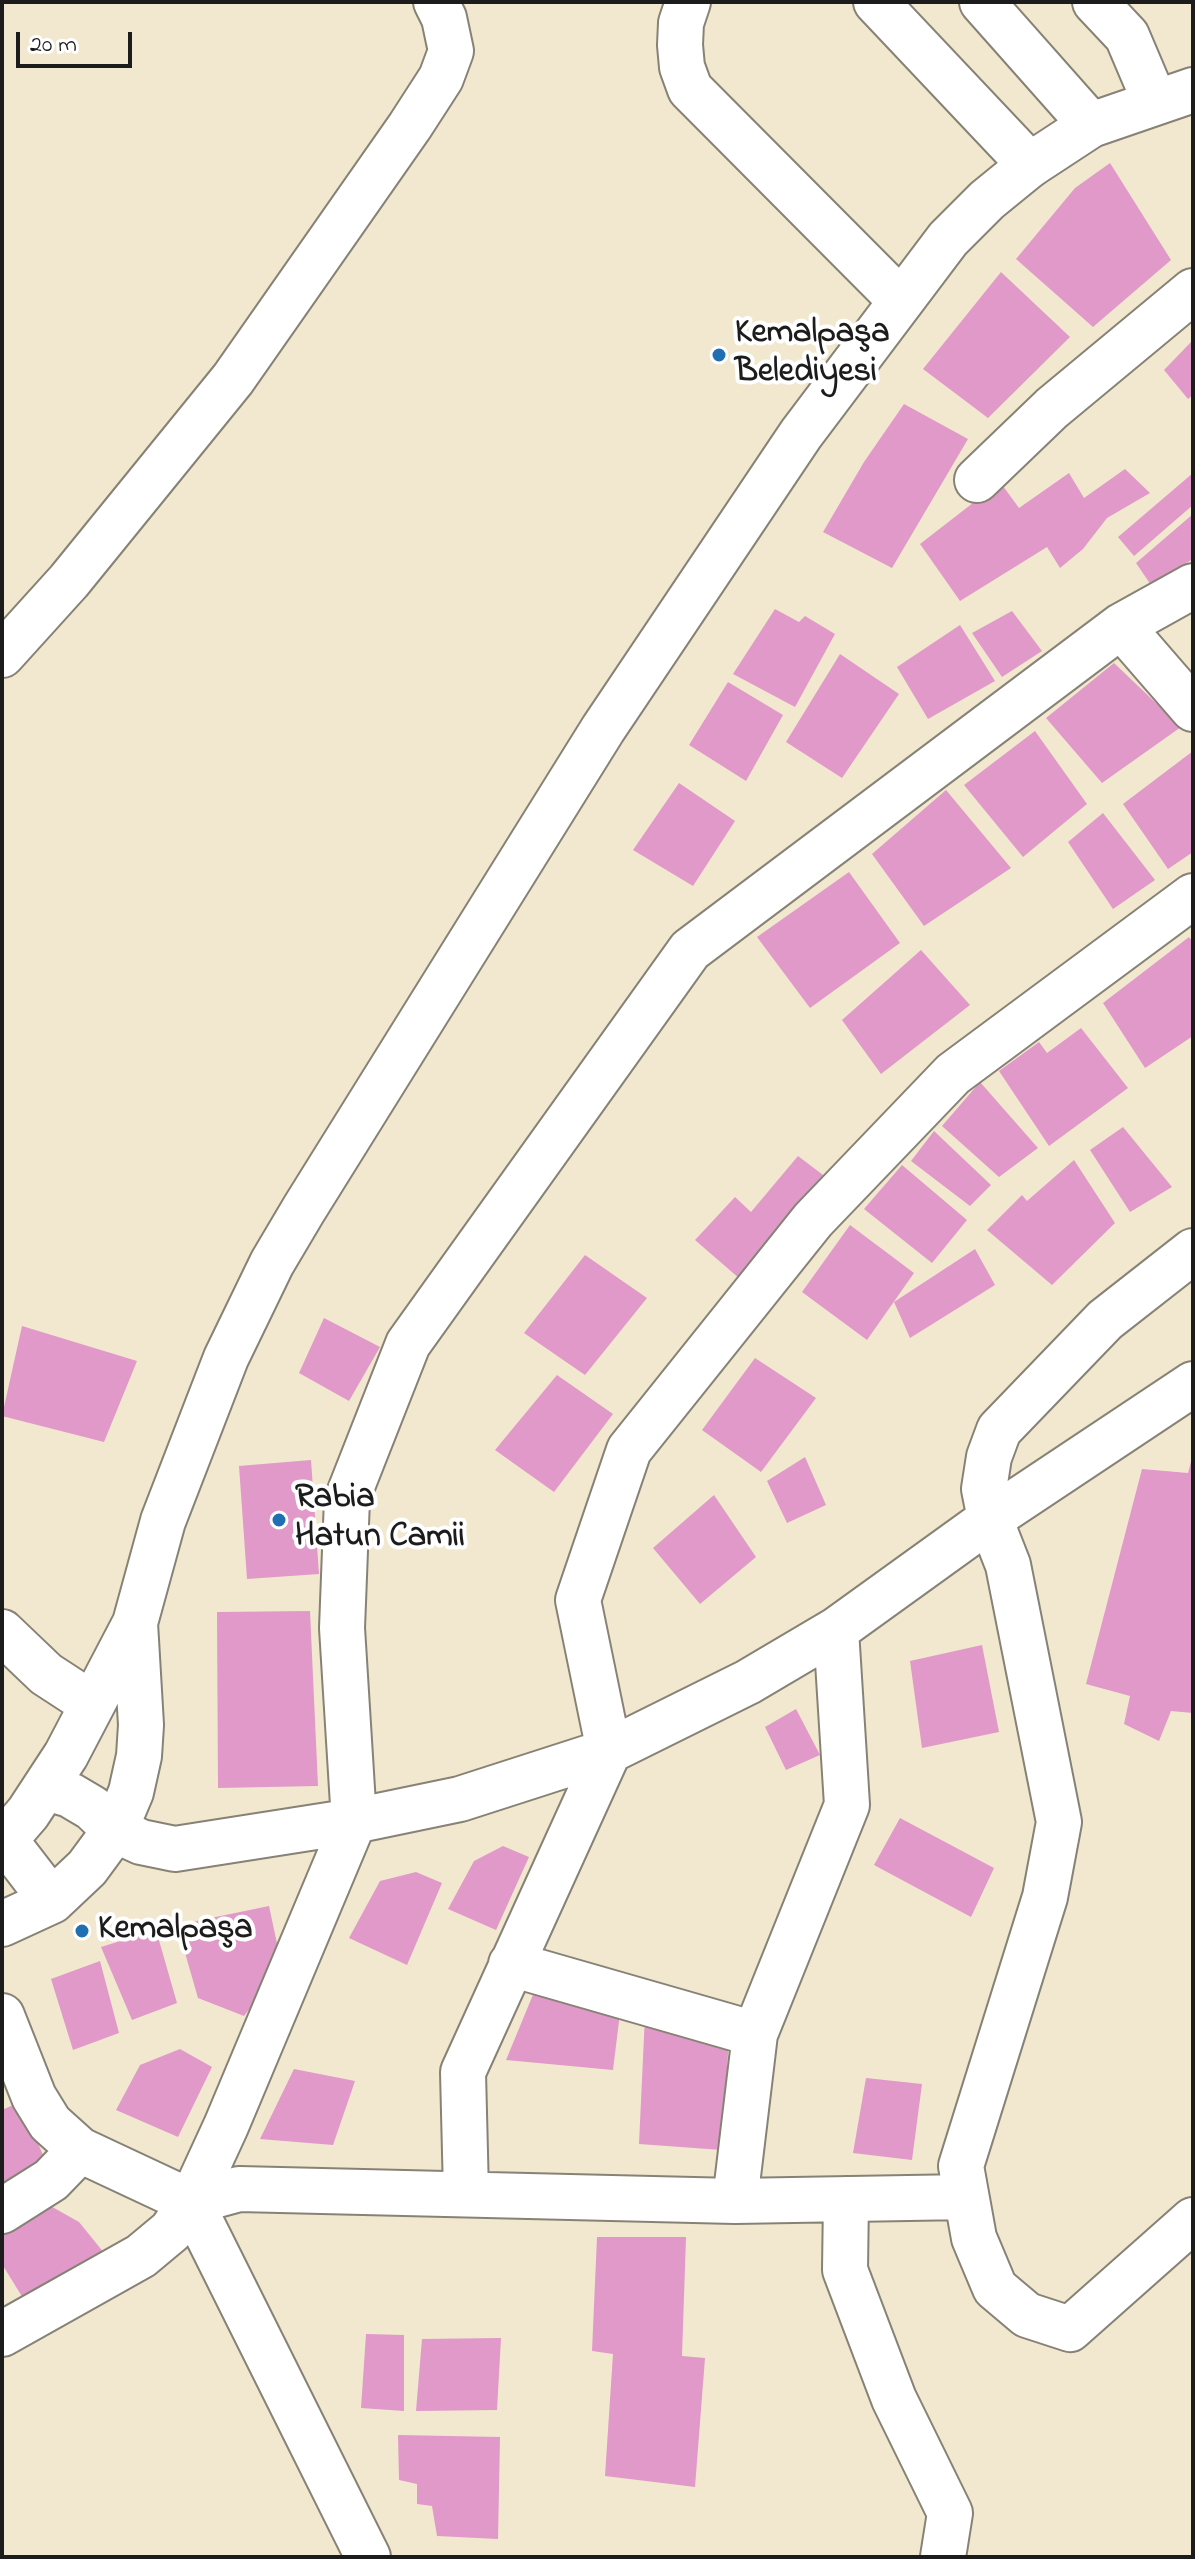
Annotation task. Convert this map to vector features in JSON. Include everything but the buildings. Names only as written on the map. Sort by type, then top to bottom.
[{"type":"street","points":[[2,655],[69,581],[233,379],[410,126],[441,78],[451,51],[444,18],[436,2]]},
{"type":"street","points":[[688,2],[681,23],[680,45],[682,67],[690,89],[900,300]]},
{"type":"street","points":[[876,2],[1030,165]]},
{"type":"street","points":[[982,2],[1091,125]]},
{"type":"street","points":[[52,1901],[4,1841],[46,1788],[135,1623],[163,1521],[226,1358],[272,1263],[603,729],[801,434],[948,239],[987,200],[1030,165],[1091,125],[1174,96],[1127,36],[1095,2]]},
{"type":"street","points":[[977,480],[1052,408],[1193,291]]},
{"type":"street","points":[[2,2334],[141,2256],[171,2231],[191,2202],[354,1821],[342,1628],[347,1499],[408,1344],[690,950],[1121,626],[1193,586]]},
{"type":"street","points":[[1121,626],[1193,709]]},
{"type":"street","points":[[466,2193],[463,2072],[609,1751],[578,1600],[629,1450],[813,1220],[953,1074],[1193,896]]},
{"type":"street","points":[[1193,1251],[1105,1320],[999,1430],[989,1457],[984,1489],[990,1519],[1008,1565],[1059,1822],[1045,1897],[961,2166],[974,2238],[995,2288],[1027,2315],[1070,2329],[1193,2220]]},
{"type":"street","points":[[46,1788],[70,1795],[92,1808],[115,1830],[141,1842],[175,1849],[354,1821],[460,1799],[609,1751],[748,1682],[836,1630],[990,1519],[1193,1384]]},
{"type":"street","points":[[2,1924],[52,1901],[87,1868],[115,1830],[131,1792],[139,1756],[141,1725],[135,1623]]},
{"type":"street","points":[[735,2201],[755,2034],[847,1805],[836,1630]]},
{"type":"street","points":[[2,1632],[46,1674],[92,1704]]},
{"type":"street","points":[[511,1964],[755,2034]]},
{"type":"street","points":[[2,2016],[34,2097],[50,2123],[80,2150],[191,2202],[368,2557]]},
{"type":"street","points":[[2,2211],[51,2180],[80,2150]]},
{"type":"street","points":[[191,2202],[239,2189],[735,2201],[966,2197]]},
{"type":"street","points":[[846,2199],[845,2270],[894,2399],[950,2513],[943,2557]]},
{"type":"place","name":"Kemalpaşa Belediyesi","points":[[719,355]]},
{"type":"place","name":"Rabia Hatun Camii","points":[[279,1520]]},
{"type":"place","name":"Kemalpaşa","points":[[82,1931]]}]
